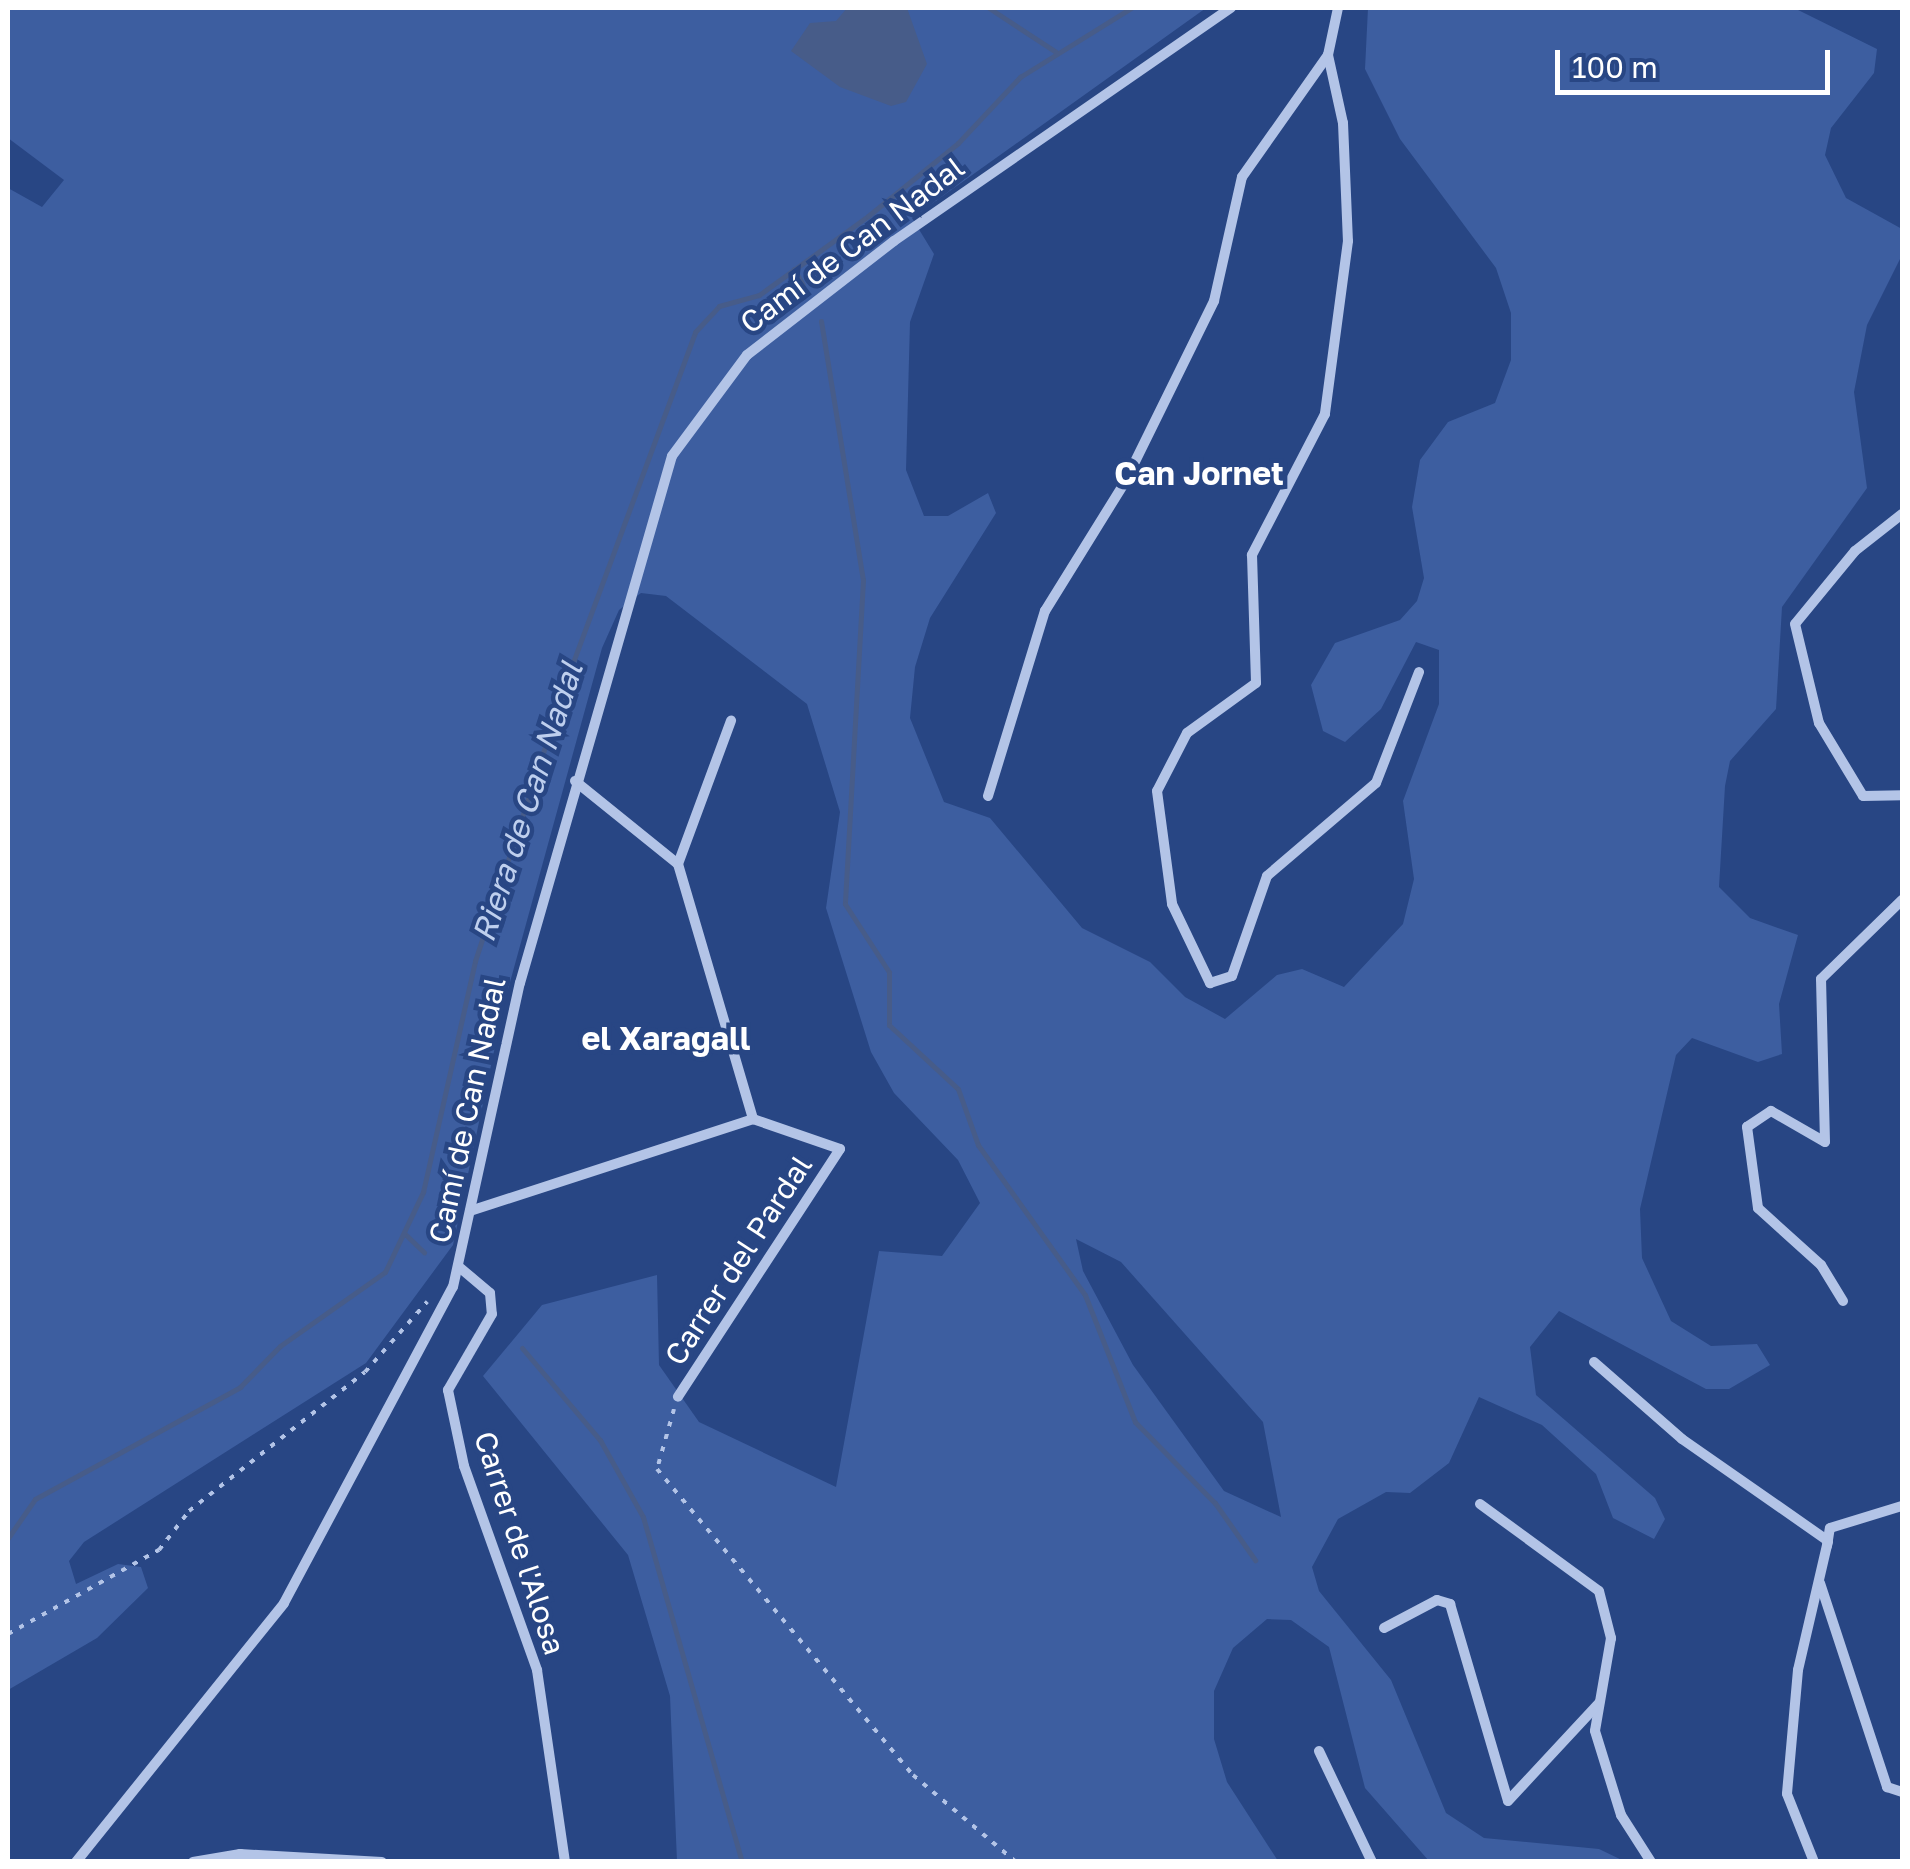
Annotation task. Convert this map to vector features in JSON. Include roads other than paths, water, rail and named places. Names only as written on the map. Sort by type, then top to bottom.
[{"type":"street","name":"Camí de Can Nadal","points":[[76,1862],[284,1603],[458,1266],[575,781],[672,456],[747,355],[894,241],[1231,8]]},
{"type":"street","points":[[988,796],[1045,611],[1126,482],[1214,302],[1242,177],[1328,55],[1338,8]]},
{"type":"street","points":[[1328,55],[1343,123],[1348,240],[1325,414],[1252,555],[1256,683],[1187,733],[1157,791],[1172,904],[1210,983],[1232,976],[1267,876],[1376,783],[1420,672]]},
{"type":"street","points":[[1902,514],[1854,552],[1795,624],[1819,723],[1862,796],[1902,796]]},
{"type":"street","points":[[678,864],[732,722]]},
{"type":"street","points":[[470,1211],[754,1119],[678,864],[575,781]]},
{"type":"street","points":[[1843,1301],[1820,1266],[1758,1208],[1747,1127],[1770,1111],[1825,1142],[1821,979],[1902,900]]},
{"type":"street","name":"Carrer del Pardal","points":[[678,1397],[840,1148],[754,1119]]},
{"type":"street","name":"Carrer de l'Alosa","points":[[458,1266],[490,1293],[492,1314],[448,1390],[464,1466],[537,1670],[565,1862]]},
{"type":"street","points":[[1594,1362],[1682,1439],[1828,1541]]},
{"type":"street","points":[[1480,1504],[1599,1592],[1611,1638],[1595,1731],[1621,1815],[1651,1862]]},
{"type":"street","points":[[1902,1506],[1830,1528],[1820,1581],[1887,1787],[1902,1792]]},
{"type":"street","points":[[1814,1862],[1787,1794],[1798,1670],[1828,1541]]},
{"type":"street","points":[[1384,1628],[1437,1600],[1450,1604],[1508,1801],[1600,1703]]},
{"type":"street","points":[[1319,1751],[1372,1862]]},
{"type":"street","points":[[193,1862],[277,1854],[382,1862]]},
{"type":"waterway","points":[[989,8],[1056,52]]},
{"type":"waterway","name":"Riera de Can Nadal","points":[[8,1538],[35,1499],[240,1387],[280,1346],[385,1272],[423,1192],[475,961],[572,665],[695,332],[719,306],[759,295],[868,216],[958,143],[1020,77],[1131,8]]},
{"type":"waterway","points":[[794,269],[803,285]]},
{"type":"waterway","points":[[821,321],[863,580],[845,904],[889,972],[889,1025],[958,1089],[978,1145],[1085,1295],[1135,1422],[1215,1503],[1255,1560]]},
{"type":"waterway","points":[[404,1233],[424,1252]]},
{"type":"waterway","points":[[522,1348],[600,1440],[643,1517],[742,1862]]},
{"type":"district","name":"Can Jornet","points":[[1199,473]]},
{"type":"district","name":"el Xaragall","points":[[666,1038]]}]
